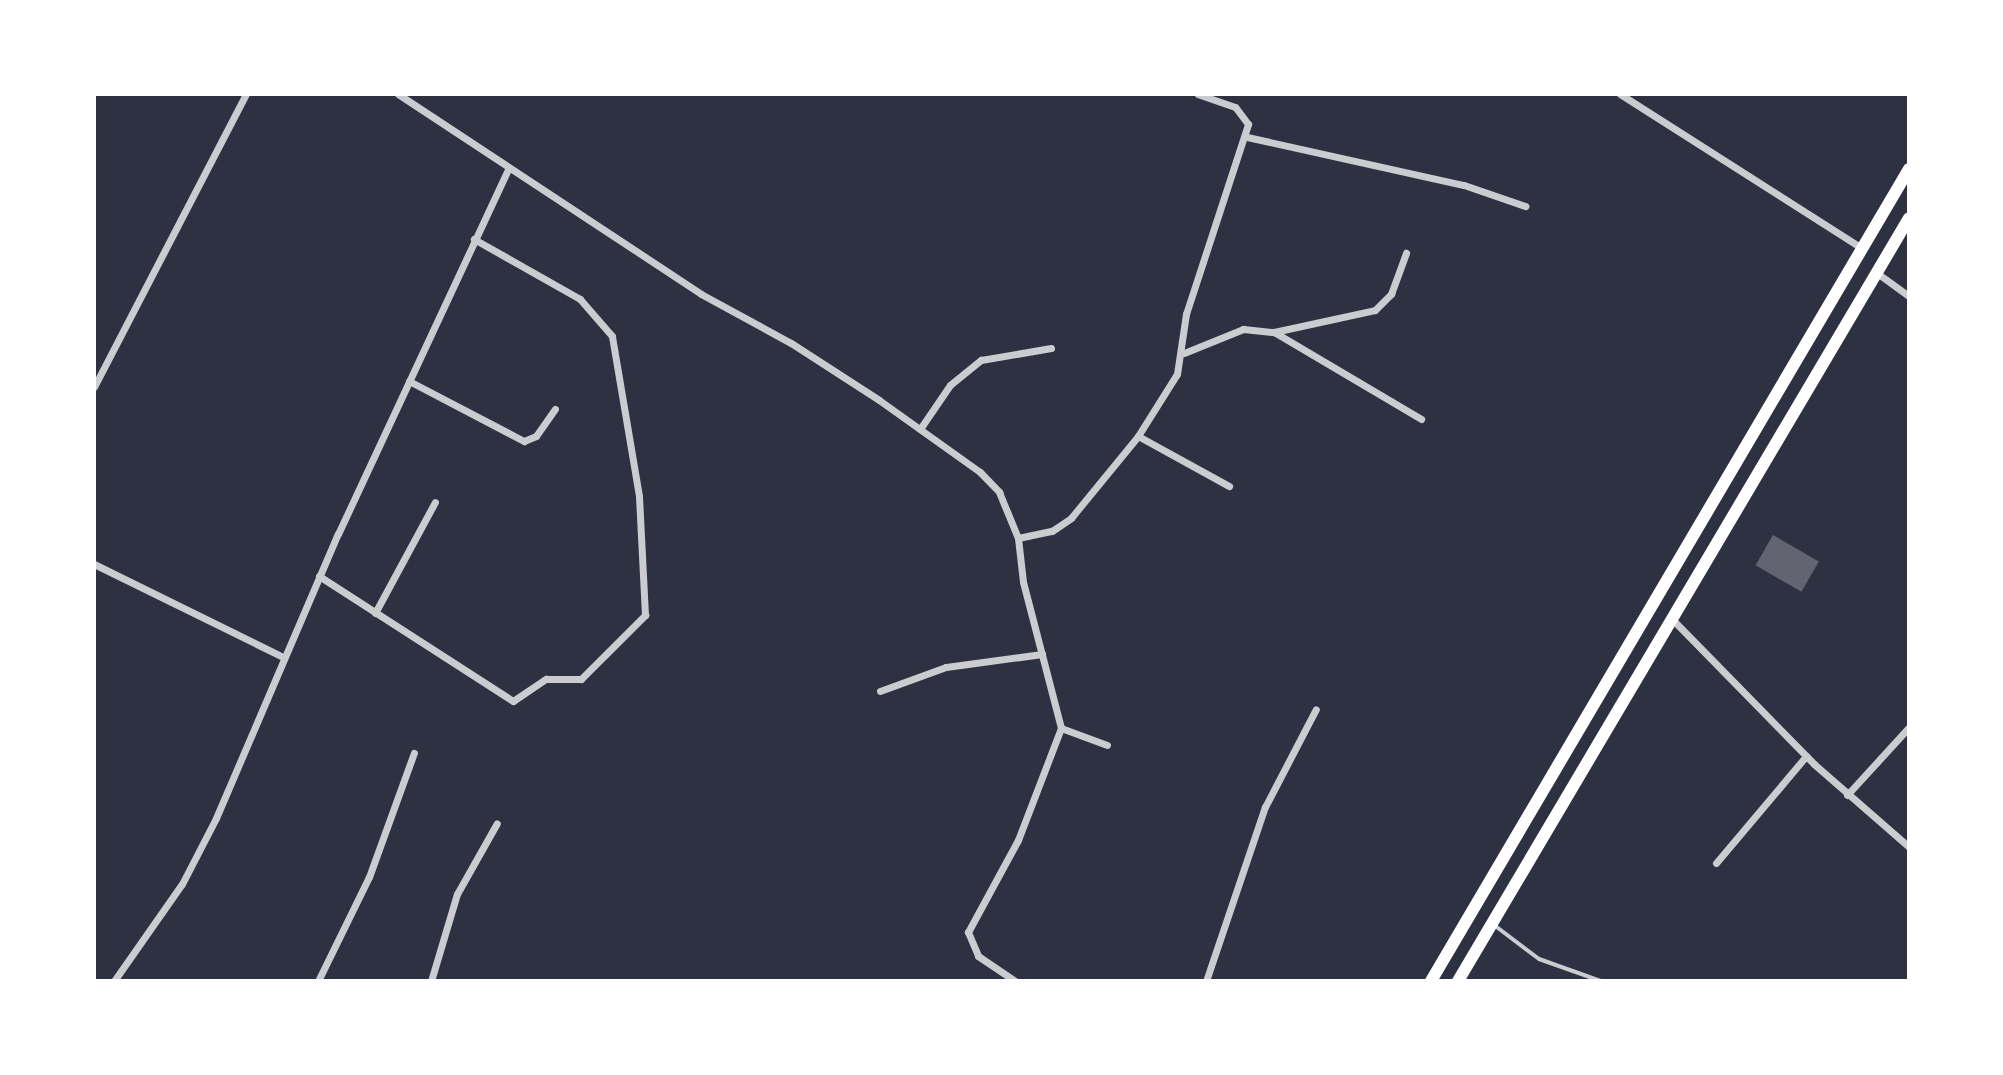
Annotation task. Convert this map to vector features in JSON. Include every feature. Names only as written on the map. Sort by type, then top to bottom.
[{"type":"main road","points":[[1431,981],[1909,169]]},
{"type":"main road","points":[[1458,981],[1670,617],[1909,218]]},
{"type":"street","points":[[94,387],[246,94]]},
{"type":"street","points":[[398,94],[701,294],[791,343],[920,429],[999,492],[1018,538],[1023,582],[1061,728],[1018,840],[968,932],[978,956],[1015,981]]},
{"type":"street","points":[[1018,538],[1052,531],[1071,518],[1170,392],[1184,353],[1186,314],[1247,137],[1244,114],[1198,94]]},
{"type":"street","points":[[1620,94],[1862,248]]},
{"type":"street","points":[[1247,137],[1464,185],[1525,206]]},
{"type":"street","points":[[114,981],[182,884],[210,831],[319,576],[508,169]]},
{"type":"street","points":[[319,576],[513,701],[546,679],[571,680],[588,674],[647,608],[639,496],[612,336],[580,299],[474,239]]},
{"type":"street","points":[[1184,353],[1243,329],[1274,332],[1375,310],[1391,294],[1406,253]]},
{"type":"street","points":[[1877,273],[1909,296]]},
{"type":"street","points":[[1274,332],[1421,419]]},
{"type":"street","points":[[920,429],[950,385],[981,360],[1051,348]]},
{"type":"street","points":[[409,381],[524,441],[536,436],[555,409]]},
{"type":"street","points":[[1138,436],[1229,486]]},
{"type":"street","points":[[375,613],[435,502]]},
{"type":"street","points":[[94,564],[283,657]]},
{"type":"street","points":[[1670,617],[1806,756],[1909,847]]},
{"type":"street","points":[[880,691],[946,667],[1042,654]]},
{"type":"street","points":[[1206,981],[1265,807],[1316,709]]},
{"type":"street","points":[[1847,795],[1909,727]]},
{"type":"street","points":[[1061,728],[1107,745]]},
{"type":"street","points":[[318,981],[369,877],[414,753]]},
{"type":"street","points":[[1716,863],[1806,756]]},
{"type":"street","points":[[431,981],[457,894],[497,823]]},
{"type":"lane","points":[[1492,924],[1539,959],[1601,981]]},
{"type":"building","points":[[1773,535],[1819,562],[1801,592],[1756,565]]}]
